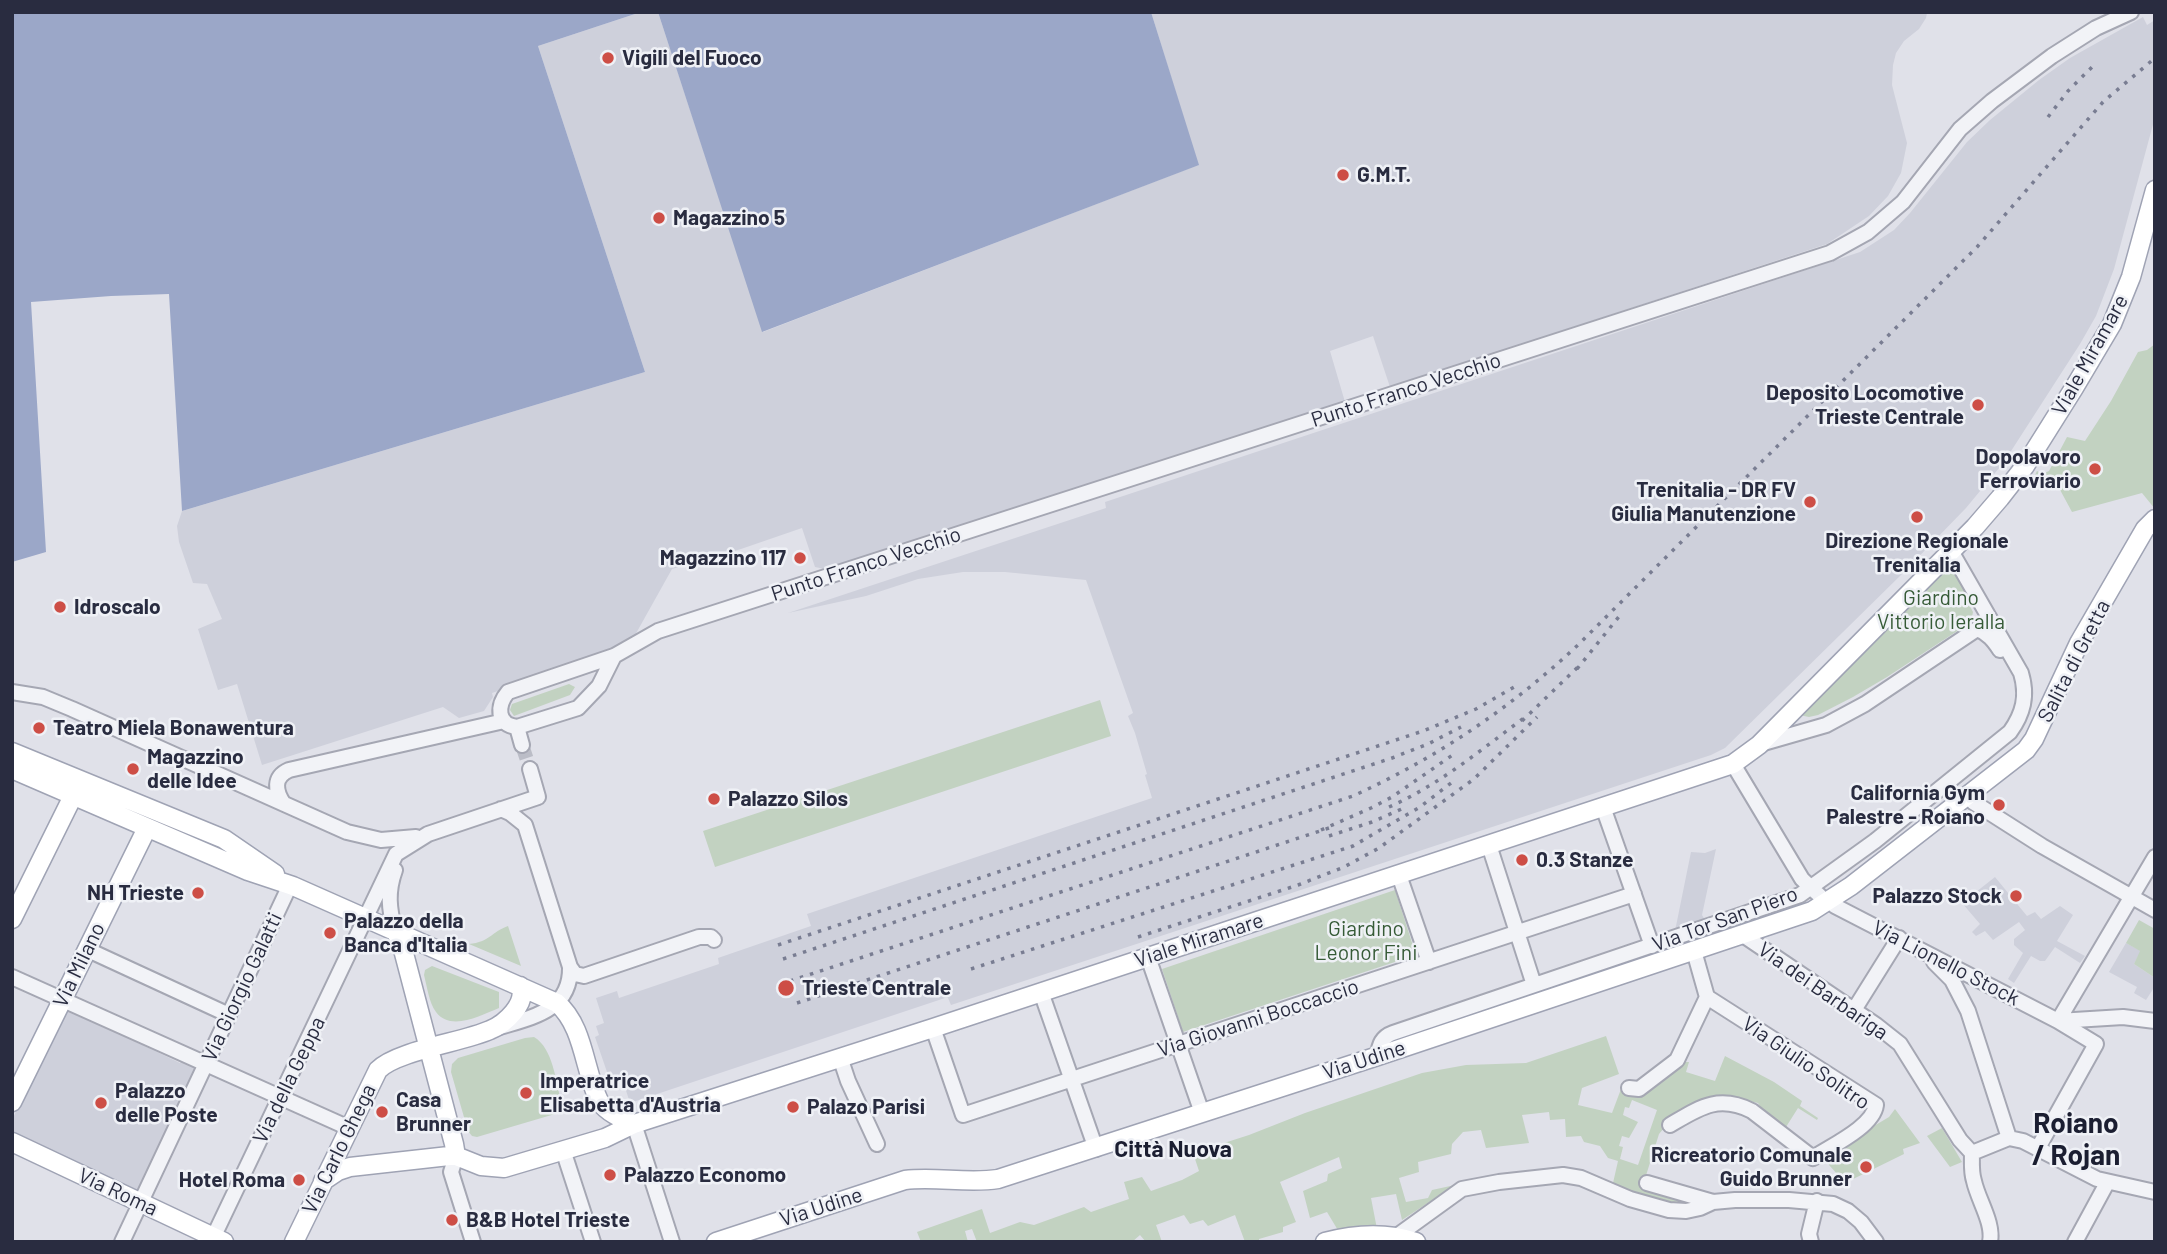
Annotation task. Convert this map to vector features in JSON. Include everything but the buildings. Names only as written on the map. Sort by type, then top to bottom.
[{"type":"main road","name":"Viale Miramare","points":[[456,1156],[481,1166],[503,1168],[605,1138],[634,1124],[1733,765],[1759,745],[1951,551],[2011,485],[2104,339],[2131,277],[2155,190]]},
{"type":"main road","name":"Salita di Gretta","points":[[1965,790],[2020,756],[2034,739],[2079,643],[2145,529],[2155,519]]},
{"type":"main road","points":[[12,751],[224,839],[291,885]]},
{"type":"main road","points":[[12,769],[259,875],[291,885],[557,1003],[572,1022],[599,1101],[613,1115],[634,1124]]},
{"type":"main road","points":[[12,919],[73,796],[73,784],[66,773]]},
{"type":"main road","name":"Via Udine","points":[[716,1242],[905,1180],[917,1178],[967,1182],[998,1179],[1793,918],[1835,897],[1965,790]]},
{"type":"main road","points":[[147,828],[153,823],[162,823],[266,868]]},
{"type":"main road","name":"Via Milano","points":[[12,1102],[147,828]]},
{"type":"main road","points":[[323,1181],[350,1167],[456,1156],[401,942],[395,931]]},
{"type":"main road","points":[[411,981],[415,965],[424,958],[451,955]]},
{"type":"main road","points":[[492,1029],[519,1006],[522,997],[520,986]]},
{"type":"main road","name":"Via Carlo Ghega","points":[[294,1242],[373,1077],[382,1065],[492,1029]]},
{"type":"main road","name":"Via Roma","points":[[12,1142],[216,1240]]},
{"type":"main road","points":[[1325,1242],[1359,1236],[1416,1242]]},
{"type":"street","name":"Punto Franco Vecchio","points":[[510,724],[500,710],[501,701],[508,692],[614,656],[658,631],[1830,253],[1868,232],[1903,202],[1960,129],[1992,101],[2052,56],[2096,29],[2131,12]]},
{"type":"street","name":"Via Tor San Piero","points":[[1378,1056],[1379,1045],[1390,1034],[1815,892],[1875,841],[1965,790],[2016,724],[2023,709],[2025,690],[2018,667],[1951,551]]},
{"type":"street","name":"Viale Miramare","points":[[1759,745],[1826,725],[1875,698],[1977,629],[1984,631],[2009,663],[2018,667]]},
{"type":"street","points":[[284,804],[277,789],[277,780],[289,770],[578,708],[599,686],[614,656]]},
{"type":"street","points":[[12,692],[43,697],[362,837],[394,840],[428,834],[538,797]]},
{"type":"street","points":[[510,724],[522,745]]},
{"type":"street","points":[[1733,765],[1802,879],[1815,892]]},
{"type":"street","points":[[525,825],[538,797],[530,769]]},
{"type":"street","points":[[1965,790],[2042,846],[2155,910]]},
{"type":"street","points":[[1604,807],[1652,946]]},
{"type":"street","points":[[500,809],[525,825],[570,967],[575,974],[584,976],[699,937],[711,937],[714,940]]},
{"type":"street","points":[[395,931],[389,906],[392,880],[404,852],[428,834]]},
{"type":"street","name":"Via della Geppa","points":[[216,1240],[280,1097],[396,854],[428,834]]},
{"type":"street","points":[[1489,845],[1534,985]]},
{"type":"street","points":[[2058,1021],[2155,858]]},
{"type":"street","points":[[1399,875],[1429,962]]},
{"type":"street","name":"Via Giorgio Galatti","points":[[122,1242],[291,885]]},
{"type":"street","name":"Via Giovanni Boccaccio","points":[[933,1028],[963,1115],[1634,894]]},
{"type":"street","name":"Via Lionello Stock","points":[[1835,906],[2058,1021],[2096,1044],[2038,1148]]},
{"type":"street","name":"Via dei Barbariga","points":[[1743,935],[1900,1044],[1960,1140],[1972,1153]]},
{"type":"street","points":[[1854,1010],[1899,938]]},
{"type":"street","points":[[86,949],[229,1014]]},
{"type":"street","points":[[1629,1088],[1639,1089],[1677,1060],[1707,997],[1693,951]]},
{"type":"street","points":[[1923,951],[1952,980],[1968,1010],[2009,1138]]},
{"type":"street","points":[[1148,957],[1202,1113]]},
{"type":"street","points":[[492,1029],[539,1015],[557,1003],[567,987],[570,967]]},
{"type":"street","points":[[12,977],[349,1128]]},
{"type":"street","points":[[1041,992],[1096,1149]]},
{"type":"street","name":"Via Giulio Solitro","points":[[1670,1125],[1711,1104],[1744,1107],[1813,1158],[1860,1128],[1875,1112],[1876,1105],[1707,997]]},
{"type":"street","points":[[2058,1021],[2123,1017],[2155,1021]]},
{"type":"street","points":[[840,1057],[877,1144]]},
{"type":"street","points":[[634,1124],[671,1242]]},
{"type":"street","points":[[1990,1242],[1986,1216],[1973,1180],[1972,1153],[2009,1138],[2023,1141],[2107,1183],[2152,1194]]},
{"type":"street","points":[[563,1150],[593,1242]]},
{"type":"street","points":[[456,1156],[451,1171],[473,1242]]},
{"type":"street","points":[[1387,1238],[1472,1185],[1540,1177],[1563,1175],[1581,1178],[1630,1199],[1669,1210],[1686,1211],[1713,1202]]},
{"type":"street","points":[[1647,1183],[1713,1202],[1817,1201],[1833,1204],[1848,1211],[1861,1222],[1876,1242]]},
{"type":"street","points":[[2075,1242],[2107,1183]]},
{"type":"street","points":[[1811,1242],[1809,1234],[1817,1201]]},
{"type":"shaded area","points":[[641,12],[658,12],[763,332],[1198,165],[1151,12],[1927,13],[1919,29],[1904,41],[1896,53],[1893,65],[1892,85],[1907,143],[1901,173],[1888,196],[1869,216],[1827,244],[1390,387],[1373,336],[1330,351],[1345,402],[825,569],[815,567],[802,528],[672,569],[634,637],[609,653],[492,693],[493,697],[484,711],[459,718],[443,707],[262,765],[237,684],[218,690],[198,629],[222,619],[207,584],[193,583],[179,542],[177,526],[182,511],[645,372],[538,46]]},
{"type":"shaded area","points":[[2143,17],[2147,25],[2155,20],[2155,117],[2114,269],[2096,316],[2080,344],[2004,462],[1966,508],[1725,748],[1711,755],[951,1005],[948,998],[945,998],[630,1103],[622,1078],[614,1080],[611,1071],[607,1072],[595,1037],[599,1035],[596,1026],[604,1023],[596,998],[617,991],[619,998],[719,964],[718,958],[811,926],[807,914],[1152,798],[1128,716],[1133,713],[1086,580],[1005,572],[963,572],[918,579],[866,596],[788,613],[1106,508],[1105,502],[1860,252],[1894,230],[1967,142],[1990,120],[2070,58]]},
{"type":"shaded area","points":[[1716,849],[1702,915],[1705,920],[1675,931],[1691,852],[1705,853]]},
{"type":"shaded area","points":[[1995,877],[2027,916],[2035,912],[2041,919],[2060,906],[2073,915],[2057,941],[2085,956],[2080,963],[2055,947],[2045,961],[2031,956],[2014,983],[2008,979],[2023,953],[2014,945],[2014,939],[2025,930],[2019,922],[1993,940],[1985,931],[1976,936],[1972,932],[1980,924],[1962,903]]},
{"type":"shaded area","points":[[2126,943],[2141,951],[2134,964],[2155,978],[2155,986],[2146,1000],[2134,993],[2137,987],[2109,972]]},
{"type":"shaded area","name":"Palazzo delle Poste","points":[[64,1007],[180,1063],[181,1061],[196,1068],[138,1193],[12,1135],[12,1120]]},
{"type":"green space","points":[[2155,344],[2155,509],[2142,493],[2072,512],[2052,475],[2038,480],[2034,477],[2037,471],[2042,474],[2049,471],[2067,437],[2085,441],[2138,352]]},
{"type":"green space","name":"Giardino Vittorio Ieralla","points":[[1950,565],[1970,596],[1966,599],[1973,612],[1971,622],[1853,697],[1818,715],[1799,715]]},
{"type":"green space","points":[[569,684],[575,687],[570,695],[514,716],[510,710],[512,704]]},
{"type":"green space","points":[[1100,700],[1111,736],[715,867],[703,831]]},
{"type":"green space","name":"Giardino Leonor Fini","points":[[1395,890],[1416,955],[1183,1032],[1162,969]]},
{"type":"green space","points":[[2139,920],[2155,929],[2155,978],[2134,964],[2140,951],[2126,943]]},
{"type":"green space","points":[[508,926],[521,966],[469,944],[482,941]]},
{"type":"green space","points":[[432,966],[499,992],[499,1008],[466,1020],[450,1021],[442,1018],[432,1004],[424,975],[425,970]]},
{"type":"green space","points":[[1606,1036],[1619,1074],[1582,1088],[1578,1105],[1612,1113],[1621,1089],[1639,1092],[1679,1062],[1689,1062],[1686,1072],[1715,1081],[1725,1056],[1774,1082],[1802,1101],[1800,1106],[1818,1118],[1817,1120],[1798,1108],[1786,1127],[1765,1114],[1758,1103],[1735,1098],[1713,1098],[1669,1122],[1659,1134],[1643,1185],[1697,1201],[1670,1203],[1637,1194],[1613,1183],[1618,1161],[1608,1158],[1600,1146],[1584,1142],[1581,1136],[1566,1137],[1565,1119],[1550,1120],[1549,1112],[1522,1115],[1529,1143],[1486,1148],[1481,1130],[1463,1132],[1452,1144],[1451,1154],[1418,1162],[1419,1172],[1399,1178],[1406,1202],[1428,1198],[1432,1190],[1455,1185],[1402,1220],[1396,1194],[1371,1198],[1377,1229],[1339,1232],[1327,1212],[1310,1218],[1303,1191],[1327,1181],[1328,1174],[1342,1168],[1339,1157],[1280,1182],[1296,1222],[1283,1227],[1283,1232],[1259,1239],[1259,1242],[1245,1242],[1235,1215],[1208,1226],[1203,1220],[1190,1224],[1184,1215],[1156,1225],[1162,1242],[1146,1242],[1140,1235],[1132,1242],[977,1242],[972,1229],[965,1231],[968,1242],[921,1242],[917,1232],[982,1209],[990,1233],[1020,1222],[1034,1225],[1084,1207],[1091,1212],[1129,1199],[1124,1182],[1142,1177],[1151,1191],[1182,1180],[1199,1171],[1193,1153],[1305,1113],[1422,1073],[1466,1065],[1526,1063]],"holes":[[[1632,1100],[1657,1110],[1638,1165],[1620,1159],[1623,1147],[1619,1146],[1622,1136],[1629,1138],[1638,1122],[1623,1115],[1625,1107],[1629,1108]]]},
{"type":"green space","points":[[534,1037],[550,1057],[561,1109],[555,1114],[477,1137],[472,1136],[468,1131],[451,1072],[452,1064],[458,1058]]},
{"type":"green space","points":[[1895,1109],[1920,1143],[1903,1149],[1904,1154],[1845,1183],[1822,1157],[1889,1117]]},
{"type":"green space","points":[[1942,1128],[1962,1162],[1950,1167],[1927,1136]]},
{"type":"water","points":[[12,12],[641,12],[538,46],[645,372],[182,511],[169,294],[31,302],[46,552],[12,562]]},
{"type":"water","points":[[658,12],[1151,12],[1199,165],[762,332]]},
{"type":"tunnel","points":[[522,745],[530,769]]},
{"type":"railway","points":[[790,981],[1353,796],[1444,748],[1500,710],[1579,644],[1977,247],[2103,102],[2155,58]]},
{"type":"railway","points":[[2048,117],[2068,91],[2093,66]]},
{"type":"railway","points":[[1577,669],[1621,614]]},
{"type":"railway","points":[[1522,721],[1582,663]]},
{"type":"railway","points":[[778,945],[1423,731],[1476,709],[1516,686]]},
{"type":"railway","points":[[1389,807],[1444,776],[1528,715]]},
{"type":"railway","points":[[1138,937],[1298,885],[1344,867],[1379,848],[1474,779],[1537,717]]},
{"type":"railway","points":[[783,959],[1392,758],[1461,727]]},
{"type":"railway","points":[[1321,830],[1392,797],[1454,754]]},
{"type":"railway","points":[[971,969],[1353,846],[1420,807],[1451,783]]},
{"type":"railway","points":[[1329,836],[1404,808]]},
{"type":"railway","points":[[797,1003],[1329,828]]},
{"type":"place","name":"Vigili del Fuoco","points":[[608,58]]},
{"type":"place","name":"G.M.T.","points":[[1343,175]]},
{"type":"place","name":"Magazzino 5","points":[[659,218]]},
{"type":"place","name":"Deposito Locomotive Trieste Centrale","points":[[1978,405]]},
{"type":"place","name":"Dopolavoro Ferroviario","points":[[2095,469]]},
{"type":"place","name":"Trenitalia - DR FV Giulia Manutenzione","points":[[1810,502]]},
{"type":"place","name":"Direzione Regionale Trenitalia","points":[[1917,517]]},
{"type":"place","name":"Magazzino 117","points":[[800,558]]},
{"type":"place","name":"Idroscalo","points":[[60,607]]},
{"type":"place","name":"Teatro Miela Bonawentura","points":[[39,728]]},
{"type":"place","name":"Magazzino delle Idee","points":[[133,769]]},
{"type":"place","name":"Palazzo Silos","points":[[714,799]]},
{"type":"place","name":"California Gym Palestre - Roiano","points":[[1999,805]]},
{"type":"place","name":"0.3 Stanze","points":[[1522,860]]},
{"type":"place","name":"NH Trieste","points":[[198,893]]},
{"type":"place","name":"Palazzo Stock","points":[[2016,896]]},
{"type":"place","name":"Palazzo della Banca d'Italia","points":[[330,933]]},
{"type":"place","name":"Trieste Centrale","points":[[786,988]]},
{"type":"place","name":"Imperatrice Elisabetta d'Austria","points":[[526,1093]]},
{"type":"place","name":"Palazzo delle Poste","points":[[101,1103]]},
{"type":"place","name":"Palazo Parisi","points":[[793,1107]]},
{"type":"place","name":"Casa Brunner","points":[[382,1112]]},
{"type":"place","name":"Ricreatorio Comunale Guido Brunner","points":[[1866,1167]]},
{"type":"place","name":"Palazzo Economo","points":[[610,1175]]},
{"type":"place","name":"Hotel Roma","points":[[299,1180]]},
{"type":"place","name":"B&B Hotel Trieste","points":[[452,1220]]},
{"type":"district","name":"Roiano / Rojan","points":[[2076,1140]]},
{"type":"district","name":"Città Nuova","points":[[1173,1149]]}]
